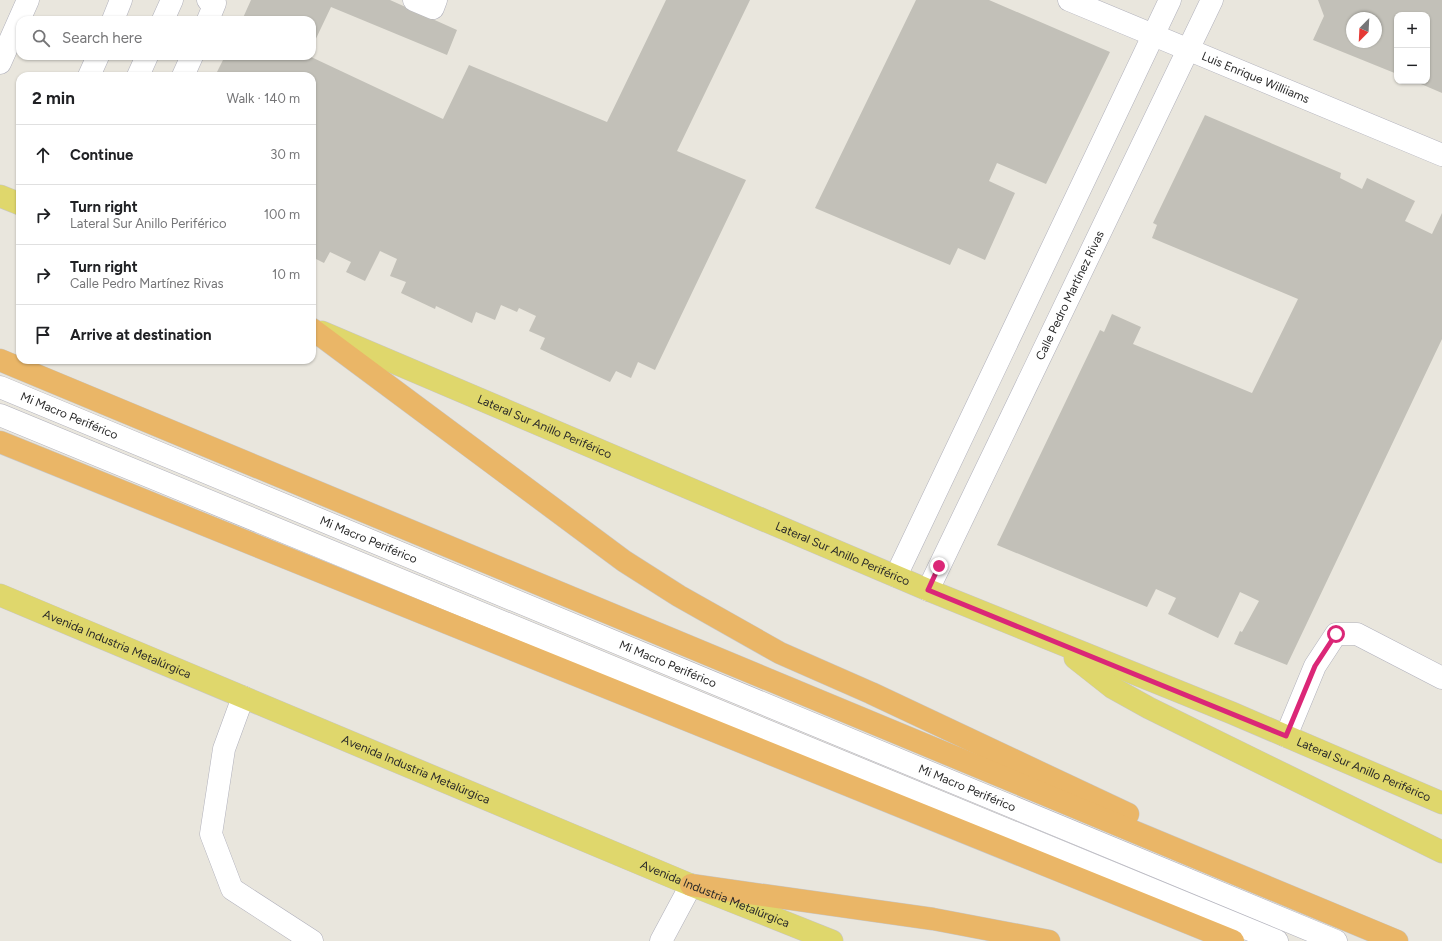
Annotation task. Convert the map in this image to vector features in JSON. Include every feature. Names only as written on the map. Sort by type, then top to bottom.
[{"type":"highway","points":[[316,331],[624,561],[736,630],[825,674],[871,693],[1398,941]]},
{"type":"highway","points":[[0,360],[1398,941]]},
{"type":"highway","points":[[0,442],[1233,941]]},
{"type":"highway","points":[[691,886],[933,919],[1050,941]]},
{"type":"main road","points":[[0,196],[16,202]]},
{"type":"main road","name":"Lateral Sur Anillo Periférico","points":[[316,330],[928,590],[1286,736],[1442,803]]},
{"type":"main road","name":"Avenida Industria Metalúrgica","points":[[0,595],[691,886],[832,941]]},
{"type":"main road","points":[[1055,642],[1113,688],[1149,708],[1442,852]]},
{"type":"street","points":[[21,16],[28,0]]},
{"type":"street","points":[[115,16],[121,0]]},
{"type":"street","points":[[165,16],[172,0]]},
{"type":"street","points":[[208,0],[215,3],[210,16]]},
{"type":"street","points":[[414,0],[432,8],[436,0]]},
{"type":"street","name":"Luis Enrique Williiams","points":[[1069,0],[1442,155]]},
{"type":"street","points":[[896,576],[1170,0]]},
{"type":"street","name":"Calle Pedro Martínez Rivas","points":[[928,590],[1212,0]]},
{"type":"street","points":[[0,63],[16,27]]},
{"type":"street","points":[[91,72],[96,60]]},
{"type":"street","points":[[140,72],[145,60]]},
{"type":"street","points":[[185,72],[190,60]]},
{"type":"street","name":"Mi Macro Periférico","points":[[0,387],[1336,941]]},
{"type":"street","points":[[979,404],[1009,420]]},
{"type":"street","name":"Mi Macro Periférico","points":[[0,415],[1277,941]]},
{"type":"street","points":[[1286,736],[1315,666],[1336,634],[1357,634],[1442,678]]},
{"type":"street","points":[[243,697],[224,749],[211,834],[232,889],[312,941]]},
{"type":"street","points":[[661,941],[691,886]]},
{"type":"building","points":[[251,0],[390,0],[457,30],[447,55],[331,7],[316,39],[316,16],[244,16]]},
{"type":"building","points":[[666,0],[750,0],[677,151],[746,180],[655,370],[638,362],[631,378],[616,371],[610,382],[540,349],[545,338],[529,331],[536,316],[519,308],[517,312],[501,305],[495,320],[476,312],[472,323],[436,306],[435,309],[401,293],[406,282],[390,276],[397,259],[380,251],[365,281],[346,272],[351,262],[330,252],[324,263],[316,259],[316,72],[217,72],[223,60],[316,59],[443,119],[469,65],[607,122]]},
{"type":"building","points":[[916,0],[989,0],[1110,52],[1046,184],[997,163],[989,181],[1015,193],[985,260],[958,248],[950,265],[815,208]]},
{"type":"building","points":[[1318,0],[1442,0],[1442,93],[1421,84],[1430,84],[1430,12],[1394,12],[1394,73],[1313,40],[1324,16]]},
{"type":"building","points":[[1205,115],[1341,173],[1340,178],[1362,189],[1367,178],[1415,201],[1405,221],[1432,234],[1442,213],[1442,339],[1287,665],[1234,644],[1240,631],[1242,632],[1259,601],[1240,592],[1218,638],[1168,614],[1176,598],[1156,589],[1147,607],[997,545],[1100,330],[1104,332],[1112,314],[1141,327],[1133,344],[1252,393],[1298,299],[1152,238],[1157,225],[1153,223]]},
{"type":"route","points":[[939,566],[928,590],[1286,736],[1315,666],[1336,634]]}]
